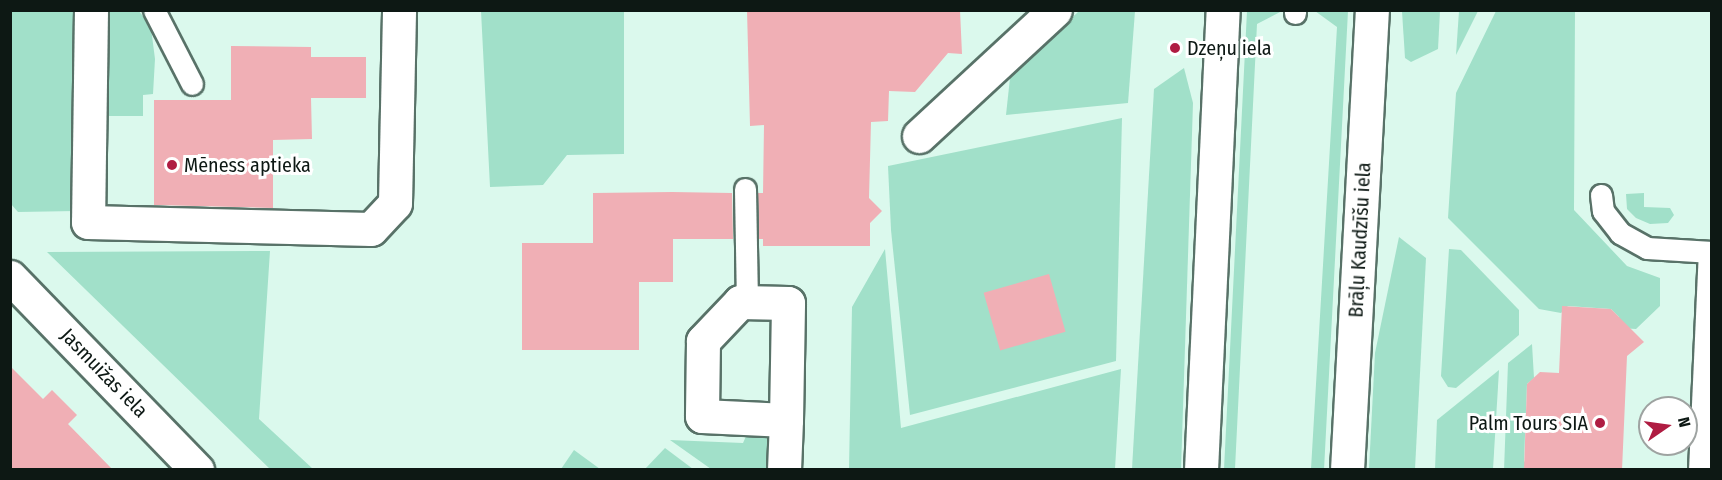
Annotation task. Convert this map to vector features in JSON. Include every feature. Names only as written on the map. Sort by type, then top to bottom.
[{"type":"street","points":[[91,10],[88,222],[371,229],[395,202],[399,10]]},
{"type":"street","points":[[919,136],[1055,10]]},
{"type":"street","points":[[1201,470],[1223,10]]},
{"type":"street","name":"Brāļu Kaudzīšu iela","points":[[1347,470],[1372,10]]},
{"type":"street","name":"Jasmuižas iela","points":[[10,277],[198,470]]},
{"type":"street","points":[[784,470],[786,420],[788,303],[740,302],[703,340],[702,416],[786,420]]},
{"type":"lane","points":[[154,10],[192,84]]},
{"type":"lane","points":[[745,189],[747,302]]},
{"type":"lane","points":[[1601,195],[1604,211],[1620,233],[1647,248],[1710,252],[1699,470]]},
{"type":"green space","points":[[1080,10],[1135,11],[1128,103],[1006,115],[1010,78]]},
{"type":"green space","points":[[10,11],[74,11],[76,211],[18,212],[11,204]]},
{"type":"green space","points":[[101,11],[139,11],[151,28],[155,59],[153,94],[143,95],[143,116],[99,116]]},
{"type":"green space","points":[[481,11],[624,11],[624,154],[567,155],[543,185],[490,187]]},
{"type":"green space","points":[[1247,11],[1282,11],[1257,24],[1235,469],[1224,469]]},
{"type":"green space","points":[[1315,11],[1348,11],[1324,470],[1311,469],[1337,27]]},
{"type":"green space","points":[[1402,11],[1440,11],[1438,49],[1411,62],[1405,58]]},
{"type":"green space","points":[[1459,11],[1478,11],[1456,55]]},
{"type":"green space","points":[[1496,11],[1575,11],[1574,210],[1627,266],[1660,278],[1660,306],[1636,329],[1619,328],[1619,317],[1611,309],[1568,306],[1561,313],[1539,309],[1448,218],[1456,93]]},
{"type":"green space","points":[[1184,68],[1193,103],[1181,469],[1132,469],[1154,89]]},
{"type":"green space","points":[[1122,118],[1116,361],[910,415],[891,230],[888,166]]},
{"type":"green space","points":[[1644,193],[1644,207],[1670,208],[1674,215],[1668,223],[1650,224],[1636,218],[1627,209],[1626,194]]},
{"type":"green space","points":[[1399,237],[1426,258],[1415,469],[1369,469],[1375,353]]},
{"type":"green space","points":[[885,249],[901,428],[1121,369],[1115,469],[849,469],[852,307]]},
{"type":"green space","points":[[1449,249],[1461,250],[1519,310],[1519,335],[1456,388],[1448,387],[1441,376]]},
{"type":"green space","points":[[270,251],[259,419],[313,469],[270,469],[47,252]]},
{"type":"green space","points":[[1532,344],[1534,378],[1527,384],[1524,461],[1531,469],[1504,470],[1508,363]]},
{"type":"green space","points":[[1499,370],[1493,469],[1435,469],[1437,420]]},
{"type":"green space","points":[[747,434],[768,434],[773,444],[773,469],[711,469],[670,440],[743,443]]},
{"type":"green space","points":[[665,448],[693,469],[645,469]]},
{"type":"green space","points":[[574,450],[600,469],[561,469]]},
{"type":"building","points":[[747,10],[960,10],[962,54],[948,53],[915,92],[889,91],[888,121],[871,122],[869,198],[882,211],[870,223],[870,246],[763,246],[763,239],[759,239],[758,193],[763,193],[764,125],[750,126]]},
{"type":"building","points":[[231,46],[311,47],[311,57],[366,57],[366,98],[311,98],[312,139],[273,140],[273,208],[154,205],[154,100],[231,100]]},
{"type":"building","points":[[593,193],[732,193],[733,239],[673,239],[673,282],[639,282],[639,350],[522,350],[522,243],[593,243]]},
{"type":"building","points":[[1049,274],[1066,332],[1000,350],[984,293]]},
{"type":"building","points":[[1562,306],[1611,309],[1644,342],[1627,356],[1622,470],[1524,470],[1527,384],[1540,372],[1559,373]]},
{"type":"building","points":[[10,366],[43,399],[52,390],[77,415],[68,424],[113,470],[10,470]]},
{"type":"place","name":"Dzeņu iela","points":[[1175,48]]},
{"type":"place","name":"Mēness aptieka","points":[[172,165]]},
{"type":"place","name":"Palm Tours SIA","points":[[1600,423]]}]
